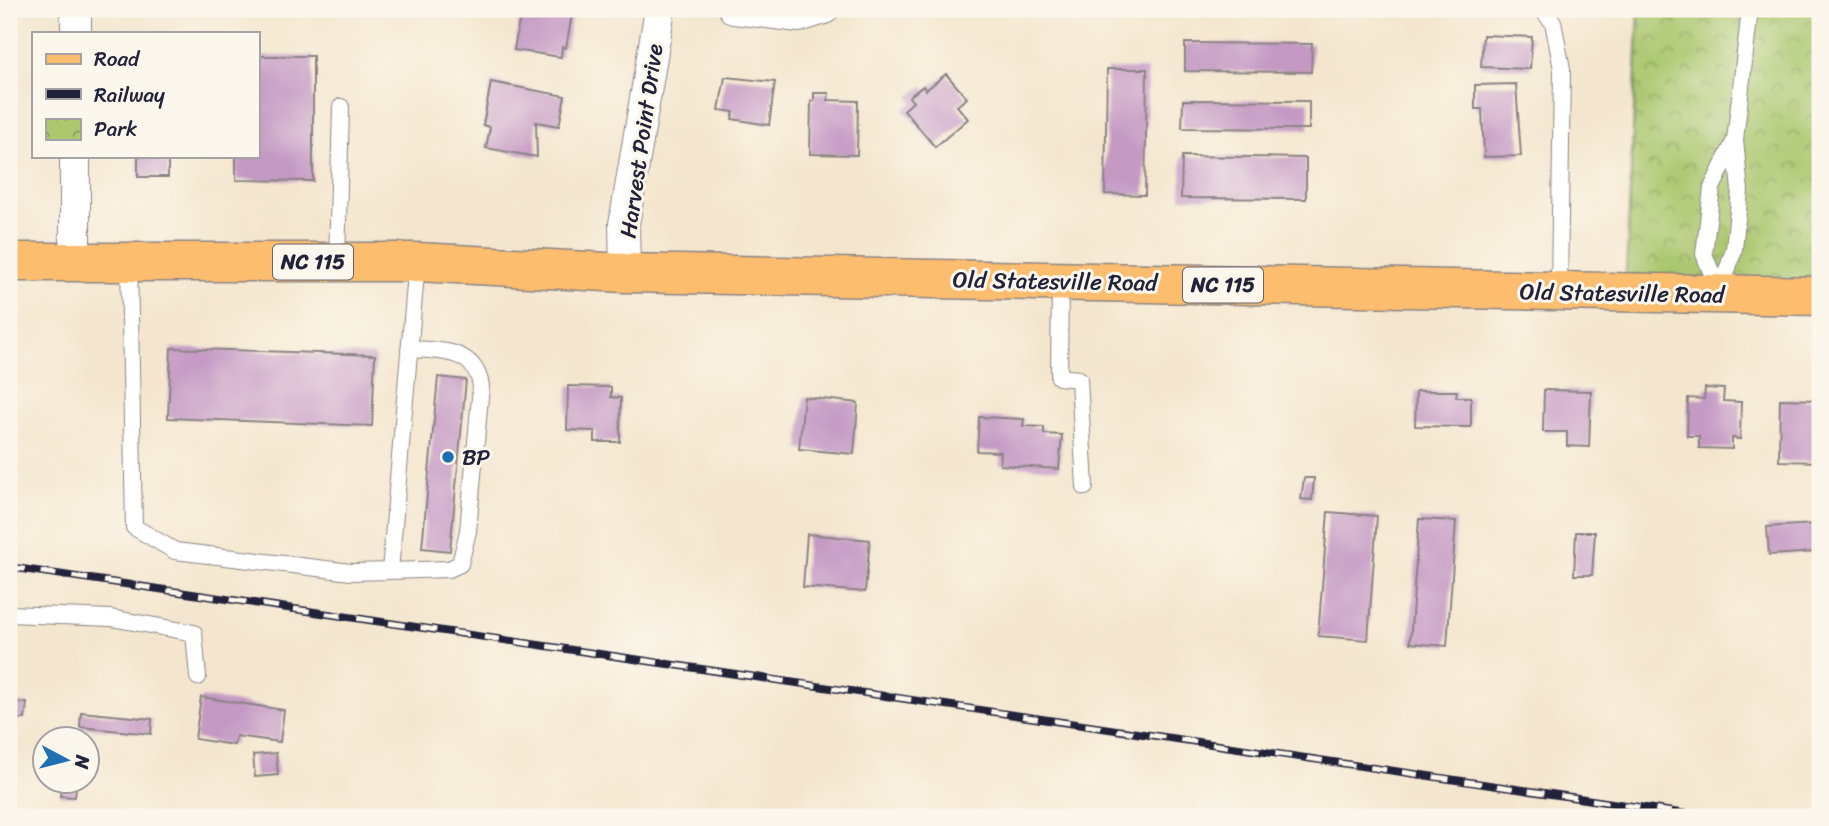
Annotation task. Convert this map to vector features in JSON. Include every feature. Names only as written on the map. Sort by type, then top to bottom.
[{"type":"main road","name":"NC 115","points":[[9,262],[417,262]]},
{"type":"main road","name":"Old Statesville Road","points":[[417,262],[625,273],[1820,296]]},
{"type":"street","points":[[76,9],[76,32]]},
{"type":"street","name":"Harvest Point Drive","points":[[625,273],[624,224],[660,9]]},
{"type":"street","points":[[734,9],[799,17],[824,9]]},
{"type":"street","points":[[75,158],[75,263]]},
{"type":"lane","points":[[1541,9],[1553,22],[1562,69],[1559,291]]},
{"type":"lane","points":[[1720,295],[1734,249],[1740,191],[1735,140],[1750,9]]},
{"type":"lane","points":[[337,262],[341,107]]},
{"type":"lane","points":[[1720,295],[1704,254],[1712,188],[1735,140]]},
{"type":"lane","points":[[390,571],[417,262]]},
{"type":"lane","points":[[129,263],[134,527],[175,551],[351,572],[449,569],[460,564],[468,531],[481,386],[479,371],[468,359],[454,354],[409,349]]},
{"type":"lane","points":[[1060,281],[1059,377],[1079,379],[1085,487]]},
{"type":"lane","points":[[9,614],[111,618],[194,633],[198,677]]},
{"type":"green space","points":[[1639,9],[1820,9],[1820,296],[1625,293]]},
{"type":"building","points":[[536,9],[573,9],[566,48],[562,47],[561,57],[514,50],[521,10],[535,13]]},
{"type":"building","points":[[9,14],[13,14],[14,45],[9,45]]},
{"type":"building","points":[[1483,35],[1532,37],[1530,69],[1481,67]]},
{"type":"building","points":[[1185,43],[1312,44],[1311,72],[1185,71]]},
{"type":"building","points":[[259,56],[313,56],[313,181],[236,180],[236,158],[259,158]]},
{"type":"building","points":[[1107,69],[1147,69],[1145,195],[1105,194]]},
{"type":"building","points":[[946,74],[967,98],[957,106],[968,119],[935,147],[904,110],[913,102],[909,97],[923,86],[926,90]]},
{"type":"building","points":[[725,77],[775,82],[769,125],[732,119],[734,112],[719,110]]},
{"type":"building","points":[[491,82],[565,96],[559,126],[536,122],[537,157],[486,148],[490,127],[483,125]]},
{"type":"building","points":[[1516,84],[1521,156],[1484,157],[1482,109],[1475,109],[1475,85]]},
{"type":"building","points":[[814,93],[829,93],[828,100],[858,101],[857,155],[810,154],[811,101],[814,101]]},
{"type":"building","points":[[1183,100],[1309,101],[1309,129],[1182,128]]},
{"type":"building","points":[[9,141],[12,141],[11,178],[9,178]]},
{"type":"building","points":[[1182,156],[1306,158],[1306,199],[1181,198]]},
{"type":"building","points":[[138,158],[168,158],[168,177],[138,177]]},
{"type":"building","points":[[171,348],[375,355],[372,426],[168,418]]},
{"type":"building","points":[[438,377],[466,380],[450,551],[422,548]]},
{"type":"building","points":[[568,386],[611,387],[611,397],[621,398],[620,442],[595,442],[595,431],[567,430]]},
{"type":"building","points":[[1705,388],[1724,389],[1723,401],[1741,402],[1740,439],[1732,438],[1732,449],[1699,448],[1699,436],[1687,436],[1688,398],[1704,399]]},
{"type":"building","points":[[1544,390],[1591,391],[1589,447],[1567,446],[1567,432],[1543,432]]},
{"type":"building","points":[[1416,391],[1457,391],[1456,397],[1471,397],[1471,427],[1415,426]]},
{"type":"building","points":[[804,397],[858,403],[854,454],[799,449]]},
{"type":"building","points":[[1780,399],[1820,400],[1820,462],[1779,461]]},
{"type":"building","points":[[979,417],[1024,419],[1023,426],[1044,427],[1044,434],[1062,435],[1059,469],[1000,465],[1001,452],[977,451]]},
{"type":"building","points":[[1304,478],[1314,478],[1312,500],[1301,499]]},
{"type":"building","points":[[1328,512],[1377,516],[1368,640],[1318,636]]},
{"type":"building","points":[[1419,519],[1456,521],[1447,646],[1410,643]]},
{"type":"building","points":[[1814,524],[1815,552],[1769,555],[1767,527]]},
{"type":"building","points":[[1576,532],[1595,532],[1592,575],[1574,575]]},
{"type":"building","points":[[807,534],[870,540],[865,592],[803,587]]},
{"type":"building","points":[[201,697],[284,710],[280,742],[236,736],[234,745],[195,739]]},
{"type":"building","points":[[9,702],[27,703],[25,719],[12,718],[10,727]]},
{"type":"building","points":[[81,712],[152,719],[151,734],[102,729],[102,724],[80,724]]},
{"type":"building","points":[[276,753],[278,775],[255,777],[253,755]]},
{"type":"building","points":[[60,794],[75,794],[75,797]]},
{"type":"railway","points":[[9,567],[1707,817]]},
{"type":"place","name":"BP","points":[[448,457]]}]
